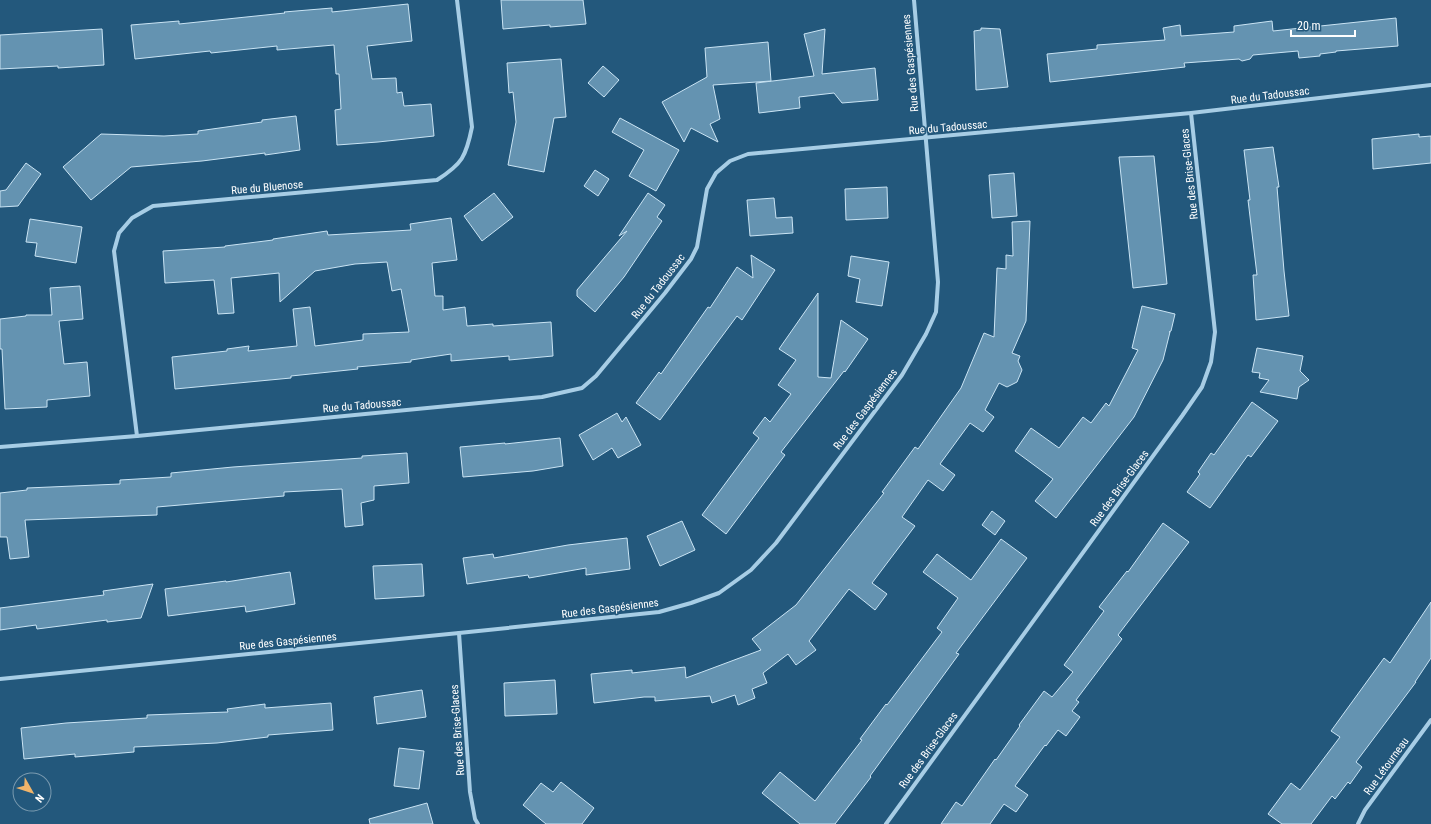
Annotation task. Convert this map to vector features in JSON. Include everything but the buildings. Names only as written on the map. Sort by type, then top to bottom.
[{"type":"street","name":"Rue du Bluenose","points":[[137,436],[114,251],[119,233],[132,218],[152,206],[431,181],[437,180],[454,169],[464,155],[469,144],[472,127],[457,0]]},
{"type":"street","name":"Rue des Gaspésiennes","points":[[0,679],[459,634],[659,612],[719,593],[751,570],[776,543],[902,375],[926,334],[936,312],[938,282],[914,0]]},
{"type":"street","name":"Rue du Tadoussac","points":[[0,448],[542,397],[582,388],[601,370],[665,293],[691,259],[697,247],[706,189],[716,172],[730,161],[748,154],[1191,113],[1431,85]]},
{"type":"street","name":"Rue des Brise-Glaces","points":[[886,824],[1202,387],[1211,362],[1215,332],[1191,113]]},
{"type":"street","name":"Rue des Brise-Glaces","points":[[459,634],[470,792],[475,819],[478,824]]},
{"type":"street","name":"Rue Létourneau","points":[[1358,824],[1364,810],[1431,720]]}]
